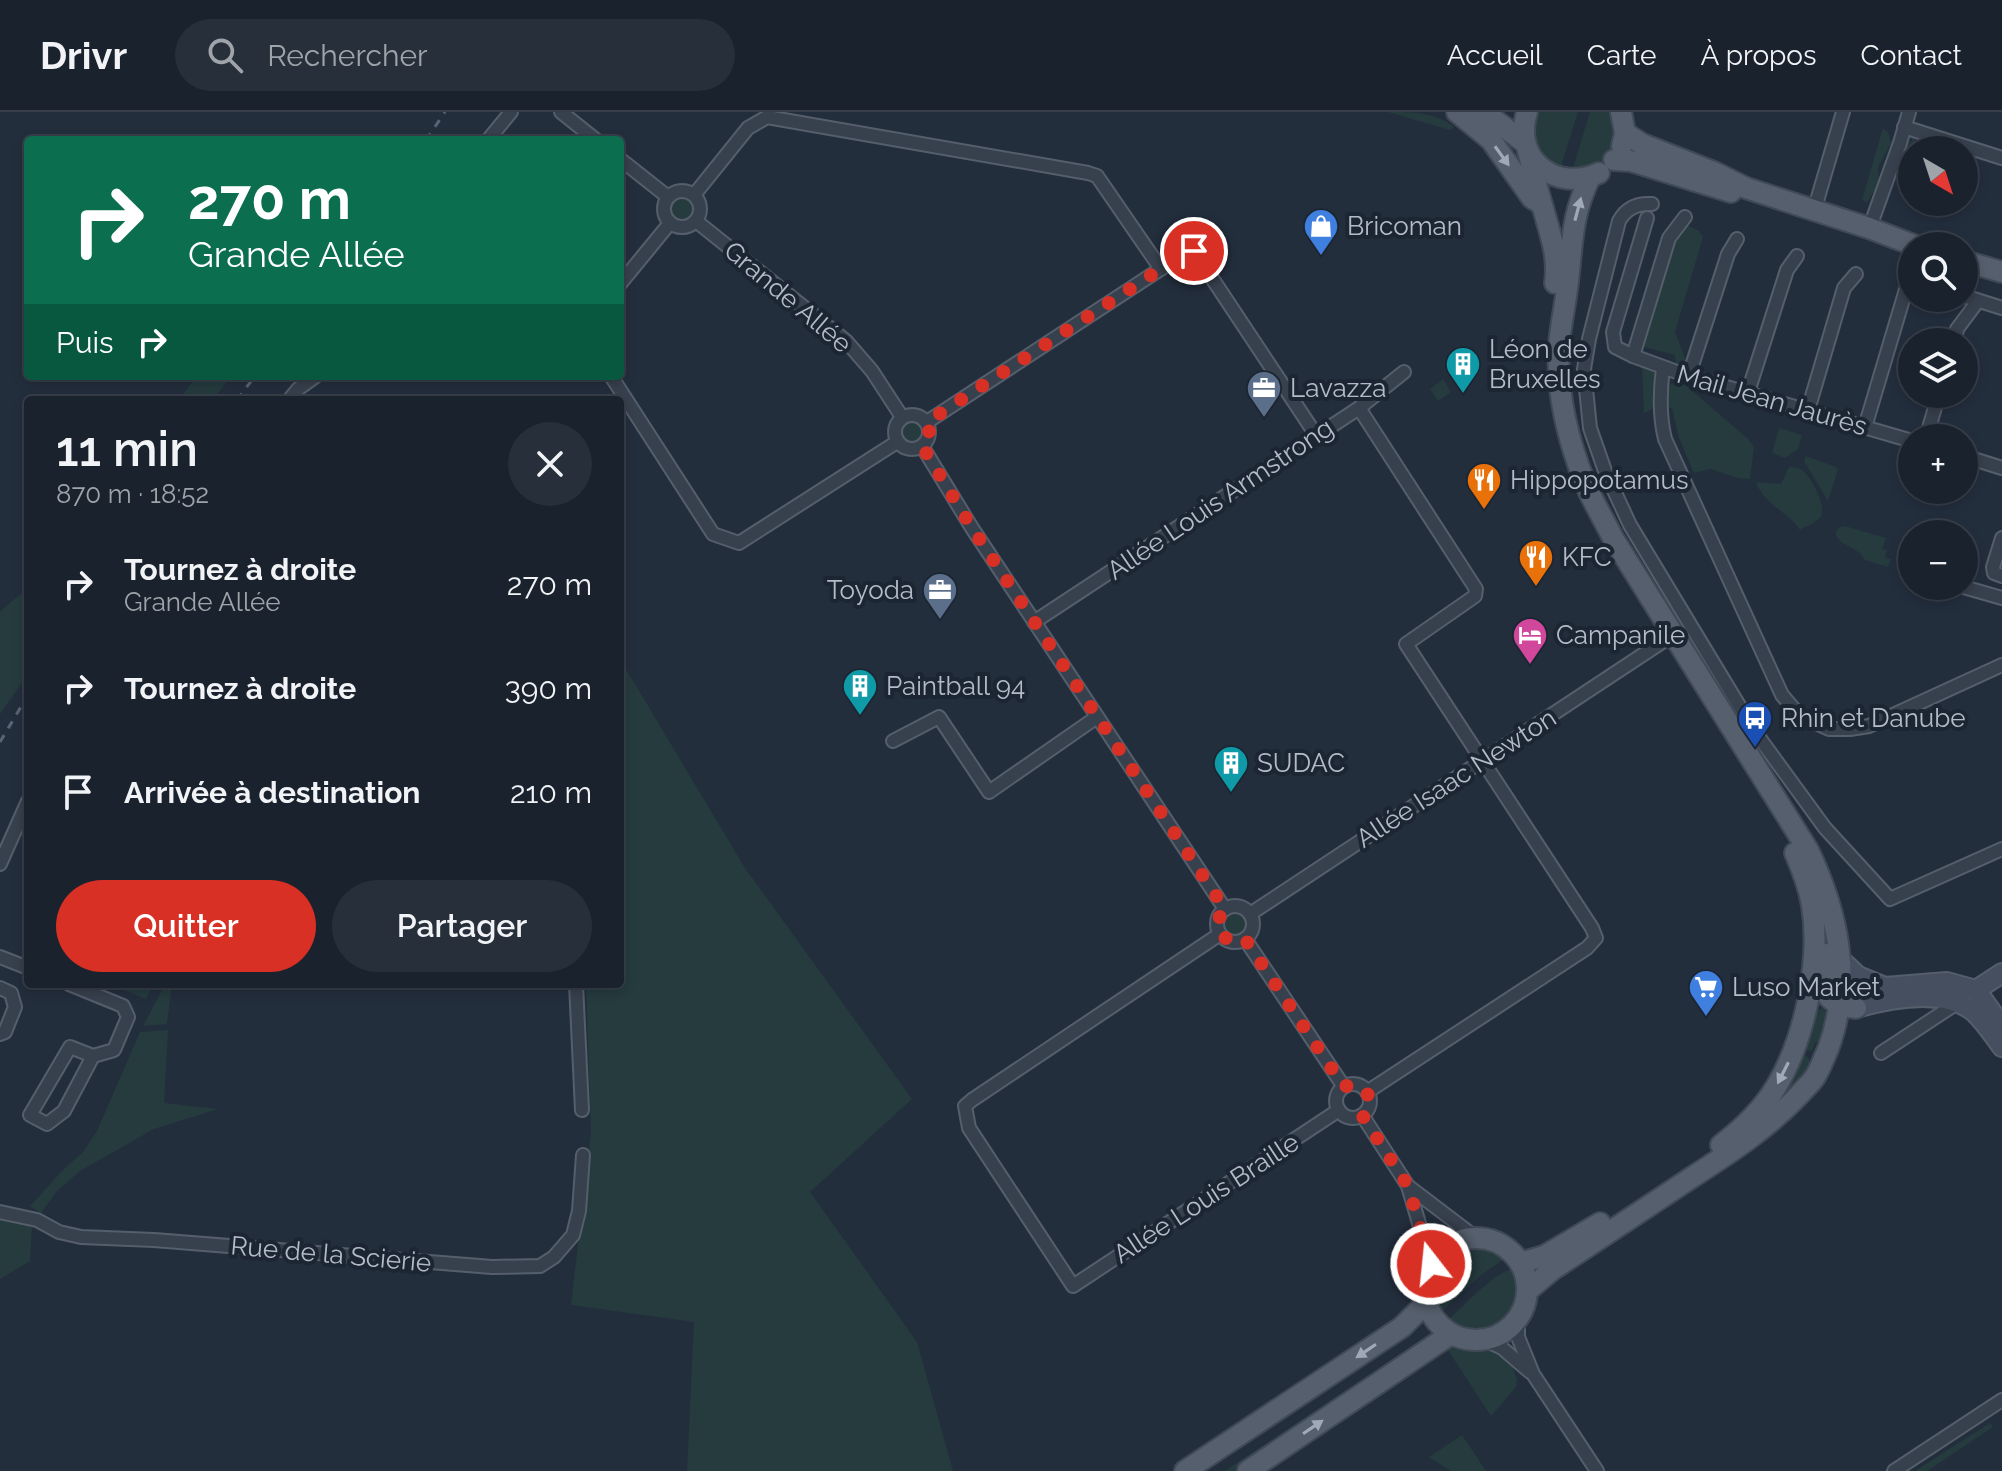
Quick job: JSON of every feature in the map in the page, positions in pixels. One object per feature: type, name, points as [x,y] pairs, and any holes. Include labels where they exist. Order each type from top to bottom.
[{"type":"main road","points":[[1457,112],[1491,140],[1532,198],[1542,205]]},
{"type":"main road","points":[[1471,112],[1496,121],[1522,143],[1543,169],[1556,178],[1572,180],[1590,177],[1607,168],[1614,160],[1625,133],[1621,112]]},
{"type":"main road","points":[[1527,112],[1522,143],[1554,240],[1557,267],[1546,353],[1547,398],[1564,460],[1584,511],[1607,553],[1795,854],[1812,904],[1812,973],[1834,1005]]},
{"type":"main road","points":[[1625,133],[1642,144],[1746,188],[1898,239]]},
{"type":"main road","points":[[1614,160],[1645,165],[1848,230],[1898,242]]},
{"type":"main road","points":[[1527,1291],[1552,1270],[1751,1138],[1790,1104],[1815,1077],[1834,1005],[1840,959],[1833,916],[1822,879],[1808,850],[1613,538],[1586,485],[1570,438],[1559,387],[1559,346],[1575,219],[1590,177]]},
{"type":"main road","points":[[1978,265],[2002,272]]},
{"type":"main road","points":[[1840,959],[1858,976],[1885,987]]},
{"type":"main road","points":[[1976,990],[2002,973]]},
{"type":"main road","points":[[1520,1263],[1544,1256],[1724,1143],[1751,1119],[1774,1090],[1800,1037],[1834,1005],[1885,987],[1947,982],[1976,990],[2002,1026]]},
{"type":"main road","points":[[1834,1005],[1920,997],[1958,1002],[1974,1012],[2002,1047]]},
{"type":"main road","points":[[1475,1237],[1495,1241],[1507,1248],[1520,1263],[1527,1291],[1524,1307],[1508,1329],[1483,1339],[1464,1339],[1437,1323],[1426,1303],[1424,1288],[1431,1264],[1442,1250],[1456,1241],[1475,1237]]},
{"type":"main road","points":[[1185,1471],[1402,1327],[1426,1303]]},
{"type":"main road","points":[[1248,1471],[1451,1334]]},
{"type":"street","points":[[491,136],[511,112]]},
{"type":"street","points":[[561,112],[591,136]]},
{"type":"street","points":[[1814,211],[1843,112]]},
{"type":"street","points":[[1871,224],[1909,112]]},
{"type":"street","points":[[694,195],[748,128],[767,117],[1097,176],[1161,269]]},
{"type":"street","points":[[1904,127],[2002,158]]},
{"type":"street","points":[[624,162],[668,197]]},
{"type":"street","points":[[680,191],[694,195],[700,208],[696,221],[683,228],[670,223],[663,211],[668,197],[680,191]]},
{"type":"street","points":[[1652,204],[1633,206],[1619,221],[1584,369],[1590,428],[1630,525],[1755,732],[1825,828],[1890,899],[2002,849]]},
{"type":"street","points":[[1647,218],[1613,332],[1615,347],[1633,356],[1669,238],[1685,217]]},
{"type":"street","name":"Grande Allée","points":[[696,221],[846,341],[872,371],[902,417]]},
{"type":"street","points":[[624,279],[670,223]]},
{"type":"street","points":[[1689,375],[1728,254],[1737,239]]},
{"type":"street","points":[[927,422],[1188,251],[1194,251],[1316,435]]},
{"type":"street","points":[[1748,392],[1787,270],[1797,256]]},
{"type":"street","points":[[1808,410],[1844,288],[1856,274]]},
{"type":"street","points":[[1978,301],[2002,308]]},
{"type":"street","points":[[1865,427],[1899,312]]},
{"type":"street","name":"Mail Jean Jaurès","points":[[1633,356],[1663,368],[1898,437]]},
{"type":"street","points":[[1663,368],[1661,397],[1665,439],[1782,695],[1799,715],[1829,729],[1869,726],[2002,665]]},
{"type":"street","name":"Allée Louis Armstrong","points":[[1034,622],[1359,408],[1404,372]]},
{"type":"street","points":[[292,396],[310,380]]},
{"type":"street","points":[[624,396],[713,534],[739,543],[897,442]]},
{"type":"street","points":[[1359,408],[1476,589],[1475,596],[1406,644],[1596,938],[1587,948],[1367,1092]]},
{"type":"street","points":[[915,415],[927,422],[929,435],[922,446],[909,449],[897,442],[895,429],[902,417],[915,415]]},
{"type":"street","points":[[922,446],[972,528],[1225,909]]},
{"type":"street","points":[[1978,460],[2002,468]]},
{"type":"street","points":[[2002,538],[1993,567],[1994,573],[2002,576]]},
{"type":"street","points":[[1978,591],[2002,598]]},
{"type":"street","name":"Allée Isaac Newton","points":[[1250,914],[1662,642]]},
{"type":"street","points":[[893,741],[939,717],[989,792],[1097,717]]},
{"type":"street","points":[[0,864],[24,810]]},
{"type":"street","points":[[1238,906],[1250,914],[1252,928],[1245,939],[1231,942],[1220,934],[1217,921],[1225,909],[1238,906]]},
{"type":"street","name":"Allée Louis Braille","points":[[1220,934],[965,1106],[969,1128],[1073,1286],[1339,1110]]},
{"type":"street","points":[[1245,939],[1344,1087]]},
{"type":"street","points":[[0,957],[24,966]]},
{"type":"street","points":[[79,988],[123,1006],[128,1017],[114,1050],[93,1056],[70,1047],[30,1115],[47,1124],[64,1111],[93,1056]]},
{"type":"street","points":[[576,988],[582,1110]]},
{"type":"street","points":[[1881,1053],[1976,990]]},
{"type":"street","points":[[0,1034],[5,1032],[15,1007],[4,993]]},
{"type":"street","points":[[1356,1084],[1367,1092],[1369,1104],[1362,1115],[1349,1118],[1339,1110],[1336,1098],[1344,1087],[1356,1084]]},
{"type":"street","points":[[1362,1115],[1408,1186],[1431,1264]]},
{"type":"street","name":"Rue de la Scierie","points":[[0,1212],[37,1220],[59,1232],[81,1237],[492,1267],[540,1266],[554,1257],[573,1235],[579,1211],[583,1155]]},
{"type":"street","points":[[1408,1186],[1475,1237]]},
{"type":"street","points":[[1518,1318],[1518,1337],[1533,1374],[1597,1471]]},
{"type":"street","points":[[1483,1339],[1502,1348],[1533,1374]]},
{"type":"street","points":[[1894,1471],[2002,1400]]},
{"type":"green space","points":[[1388,112],[1431,116],[1454,127],[1450,130]]},
{"type":"green space","points":[[1537,112],[1578,112],[1560,169],[1545,158],[1536,145],[1534,122]]},
{"type":"green space","points":[[1590,112],[1611,112],[1614,142],[1596,165],[1572,171]]},
{"type":"green space","points":[[1883,128],[1888,132],[1891,143],[1878,167],[1879,184],[1867,202],[1862,200]]},
{"type":"green space","points":[[682,199],[689,202],[692,209],[689,216],[682,219],[675,216],[672,209],[675,202]]},
{"type":"green space","points":[[1685,224],[1699,231],[1703,237],[1675,332],[1687,363],[1684,367],[1676,365],[1675,355],[1644,347],[1642,355],[1640,352],[1670,239]]},
{"type":"green space","points":[[1645,364],[1657,378],[1658,388],[1656,407],[1644,413],[1642,366]]},
{"type":"green space","points":[[1443,379],[1451,392],[1438,401],[1430,389]]},
{"type":"green space","points":[[194,380],[228,380],[216,396],[182,396]]},
{"type":"green space","points":[[1673,383],[1683,383],[1748,439],[1754,447],[1750,479],[1710,469],[1694,473],[1679,438],[1672,408],[1666,407],[1667,387]]},
{"type":"green space","points":[[908,422],[916,422],[922,432],[916,442],[908,442],[902,436],[902,428]]},
{"type":"green space","points":[[1779,428],[1802,435],[1798,449],[1785,458],[1772,453]]},
{"type":"green space","points":[[1806,456],[1838,469],[1828,501],[1804,461]]},
{"type":"green space","points":[[1789,467],[1799,468],[1806,474],[1821,505],[1821,516],[1800,530],[1764,496],[1756,482],[1781,484]]},
{"type":"green space","points":[[1845,526],[1886,538],[1882,549],[1887,550],[1885,557],[1891,559],[1888,567],[1865,560],[1860,553],[1841,542],[1836,532]]},
{"type":"green space","points":[[24,591],[24,680],[0,714],[0,612]]},
{"type":"green space","points":[[624,666],[745,868],[912,1099],[810,1192],[917,1342],[953,1471],[687,1471],[694,1322],[571,1305],[591,1133],[586,988],[624,988]]},
{"type":"green space","points":[[1235,913],[1246,924],[1235,935],[1224,924]]},
{"type":"green space","points":[[119,988],[151,988],[146,999]]},
{"type":"green space","points":[[163,988],[172,988],[167,1024],[143,1026]]},
{"type":"green space","points":[[1822,1008],[1828,1014],[1823,1039],[1815,1043],[1812,1051],[1805,1050],[1803,1054],[1809,1058],[1809,1067],[1799,1084],[1723,1149],[1813,1015]]},
{"type":"green space","points":[[168,1030],[164,1103],[218,1109],[154,1129],[80,1171],[57,1191],[41,1213],[30,1206],[83,1152],[97,1131],[140,1032]]},
{"type":"green space","points":[[0,1218],[32,1225],[30,1261],[0,1279]]},
{"type":"green space","points":[[1475,1244],[1493,1248],[1507,1257],[1481,1275],[1439,1314],[1431,1290],[1436,1268],[1451,1252]]},
{"type":"green space","points":[[1515,1268],[1518,1300],[1513,1313],[1503,1323],[1491,1330],[1477,1332],[1462,1330],[1446,1322],[1488,1283]]},
{"type":"green space","points":[[1453,1347],[1490,1351],[1505,1359],[1513,1368],[1516,1387],[1491,1416],[1448,1350]]},
{"type":"green space","points":[[1352,1386],[1356,1392],[1236,1471],[1225,1471]]},
{"type":"green space","points":[[1990,1423],[1993,1427],[1927,1471],[1915,1471]]},
{"type":"green space","points":[[1462,1435],[1486,1471],[1451,1471],[1429,1457]]},
{"type":"railway","points":[[429,136],[445,112]]},
{"type":"railway","points":[[240,396],[252,380]]},
{"type":"railway","points":[[0,742],[24,702]]},
{"type":"place","name":"Bricoman","points":[[1321,257]]},
{"type":"place","name":"Léon de Bruxelles","points":[[1463,395]]},
{"type":"place","name":"Lavazza","points":[[1264,419]]},
{"type":"place","name":"Hippopotamus","points":[[1484,511]]},
{"type":"place","name":"KFC","points":[[1536,588]]},
{"type":"place","name":"Toyoda","points":[[940,621]]},
{"type":"place","name":"Campanile","points":[[1530,666]]},
{"type":"place","name":"Paintball 94","points":[[860,717]]},
{"type":"place","name":"Rhin et Danube","points":[[1755,749]]},
{"type":"place","name":"SUDAC","points":[[1231,794]]},
{"type":"place","name":"Luso Market","points":[[1706,1018]]},
{"type":"route","points":[[1194,251],[1188,251],[927,422],[929,435],[922,446],[972,528],[1225,909],[1217,921],[1220,934],[1231,942],[1245,939],[1344,1087],[1356,1084],[1367,1092],[1369,1104],[1362,1115],[1408,1186],[1431,1264]]}]
